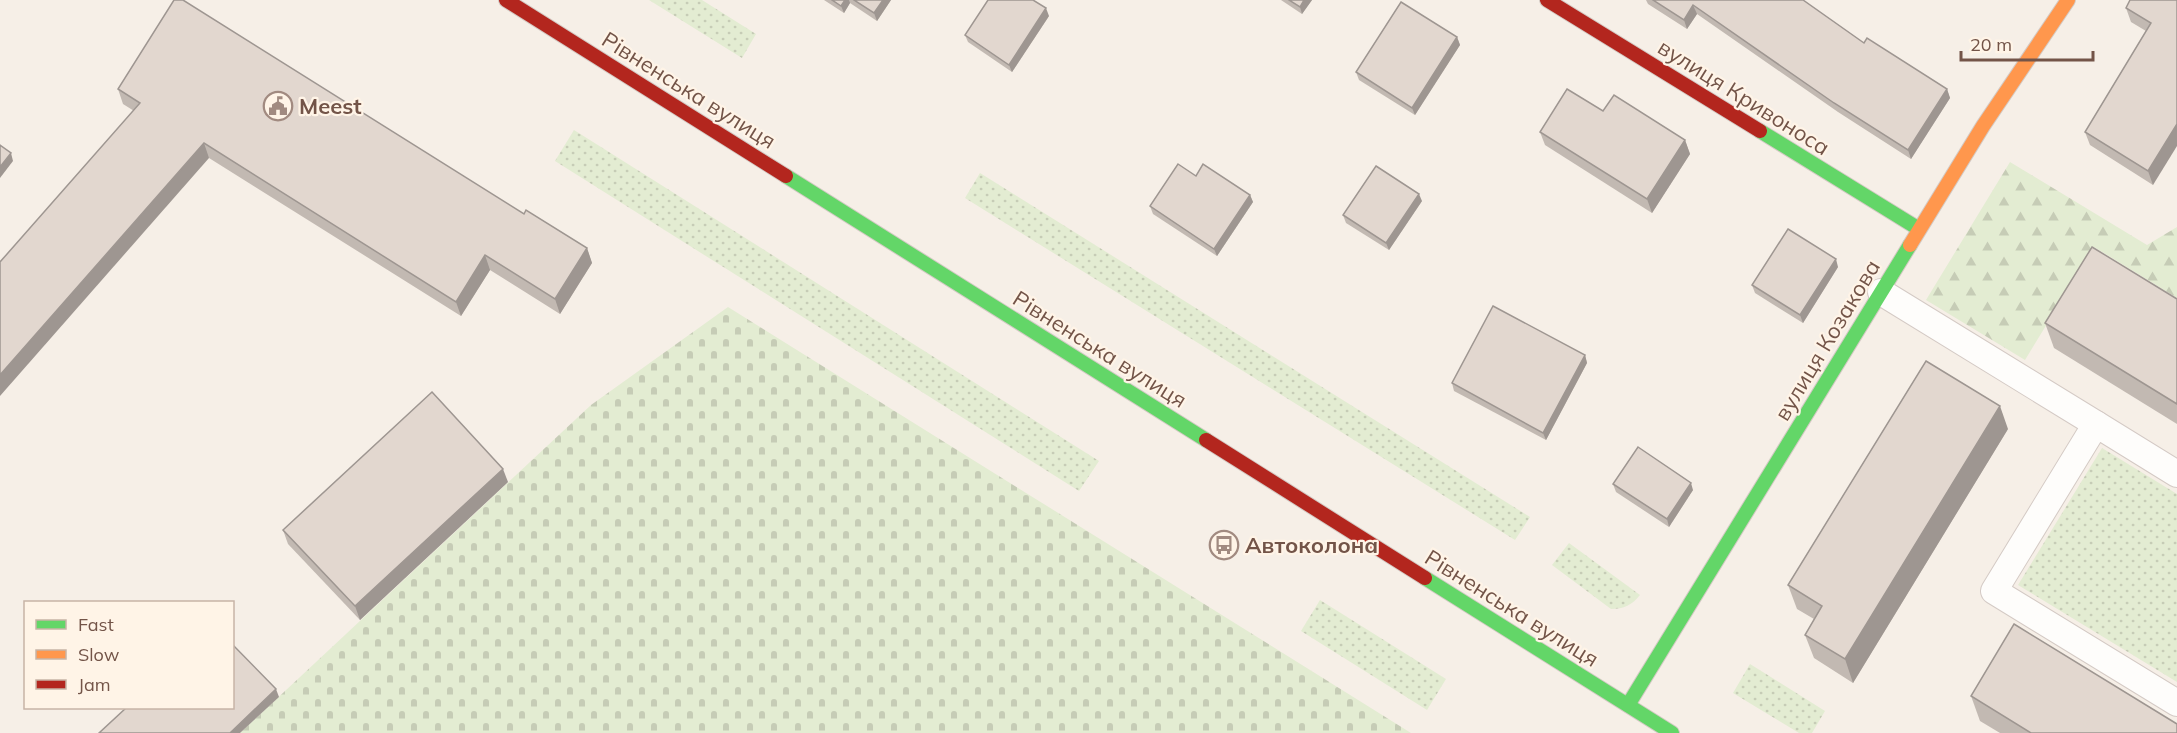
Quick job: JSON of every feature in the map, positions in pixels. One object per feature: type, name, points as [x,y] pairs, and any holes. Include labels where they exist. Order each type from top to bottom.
[{"type":"main road","name":"Рівненська вулиця","points":[[506,0],[1672,733]]},
{"type":"main road","name":"вулиця Кривоноса","points":[[1547,0],[1919,229]]},
{"type":"main road","name":"вулиця Козакова","points":[[1628,705],[1983,126],[2068,0]]},
{"type":"lane","points":[[1881,292],[2177,474]]},
{"type":"lane","points":[[2096,424],[1994,591],[2177,703]]},
{"type":"green space","points":[[649,0],[702,0],[756,34],[742,58]]},
{"type":"green space","points":[[574,130],[1099,461],[1079,491],[555,161]]},
{"type":"green space","points":[[2010,162],[2147,245],[2177,227],[2177,298],[2094,247],[2025,360],[1926,300]]},
{"type":"green space","points":[[980,173],[1530,517],[1515,540],[965,198]]},
{"type":"green space","points":[[728,307],[1411,733],[240,733],[591,405]]},
{"type":"green space","points":[[2102,448],[2177,494],[2177,682],[2018,585]]},
{"type":"green space","points":[[1569,543],[1640,595],[1627,606],[1611,609],[1552,565]]},
{"type":"green space","points":[[1320,600],[1446,679],[1427,710],[1301,631]]},
{"type":"green space","points":[[1750,664],[1825,711],[1812,733],[1799,733],[1733,693]]},
{"type":"building","points":[[174,0],[183,0],[524,214],[526,210],[587,248],[555,299],[485,255],[456,302],[204,143],[0,375],[0,262],[140,103],[118,89]]},
{"type":"building","points":[[832,0],[845,0],[841,6]]},
{"type":"building","points":[[854,0],[883,0],[874,13]]},
{"type":"building","points":[[988,0],[1033,0],[1046,8],[1009,65],[965,35]]},
{"type":"building","points":[[1289,0],[1304,0],[1300,7]]},
{"type":"building","points":[[1653,0],[1803,0],[1864,43],[1867,38],[1947,89],[1908,150],[1834,103],[1693,5],[1684,20]]},
{"type":"building","points":[[2130,0],[2177,0],[2177,124],[2148,171],[2085,132],[2151,23],[2126,8]]},
{"type":"building","points":[[1401,2],[1457,37],[1412,108],[1356,72]]},
{"type":"building","points":[[1567,89],[1603,111],[1614,95],[1685,140],[1647,199],[1540,132]]},
{"type":"building","points":[[0,145],[11,153],[0,167]]},
{"type":"building","points":[[1178,164],[1196,176],[1203,164],[1250,195],[1214,249],[1150,206]]},
{"type":"building","points":[[1376,166],[1419,194],[1386,243],[1343,215]]},
{"type":"building","points":[[1788,229],[1836,259],[1800,315],[1752,285]]},
{"type":"building","points":[[2092,247],[2177,299],[2177,404],[2045,323]]},
{"type":"building","points":[[1493,306],[1585,355],[1543,433],[1452,383]]},
{"type":"building","points":[[1926,361],[2000,406],[1845,659],[1805,635],[1822,606],[1788,585]]},
{"type":"building","points":[[432,392],[503,469],[355,606],[283,530]]},
{"type":"building","points":[[1638,447],[1691,483],[1667,519],[1613,484]]},
{"type":"building","points":[[2014,624],[2177,724],[2177,733],[2031,733],[1971,696]]},
{"type":"building","points":[[234,646],[276,689],[230,733],[99,733],[125,709],[234,709]]},
{"type":"traffic: fast","points":[[1760,131],[1919,229]]},
{"type":"traffic: fast","points":[[786,176],[1206,440]]},
{"type":"traffic: fast","points":[[1628,705],[1910,245]]},
{"type":"traffic: fast","points":[[1425,578],[1672,733]]},
{"type":"traffic: slow","points":[[1910,245],[1983,126],[2068,0]]},
{"type":"traffic: jam","points":[[506,0],[786,176]]},
{"type":"traffic: jam","points":[[1547,0],[1760,131]]},
{"type":"traffic: jam","points":[[1206,440],[1425,578]]},
{"type":"place","name":"Meest","points":[[278,106]]},
{"type":"place","name":"Автоколона","points":[[1224,545]]}]
